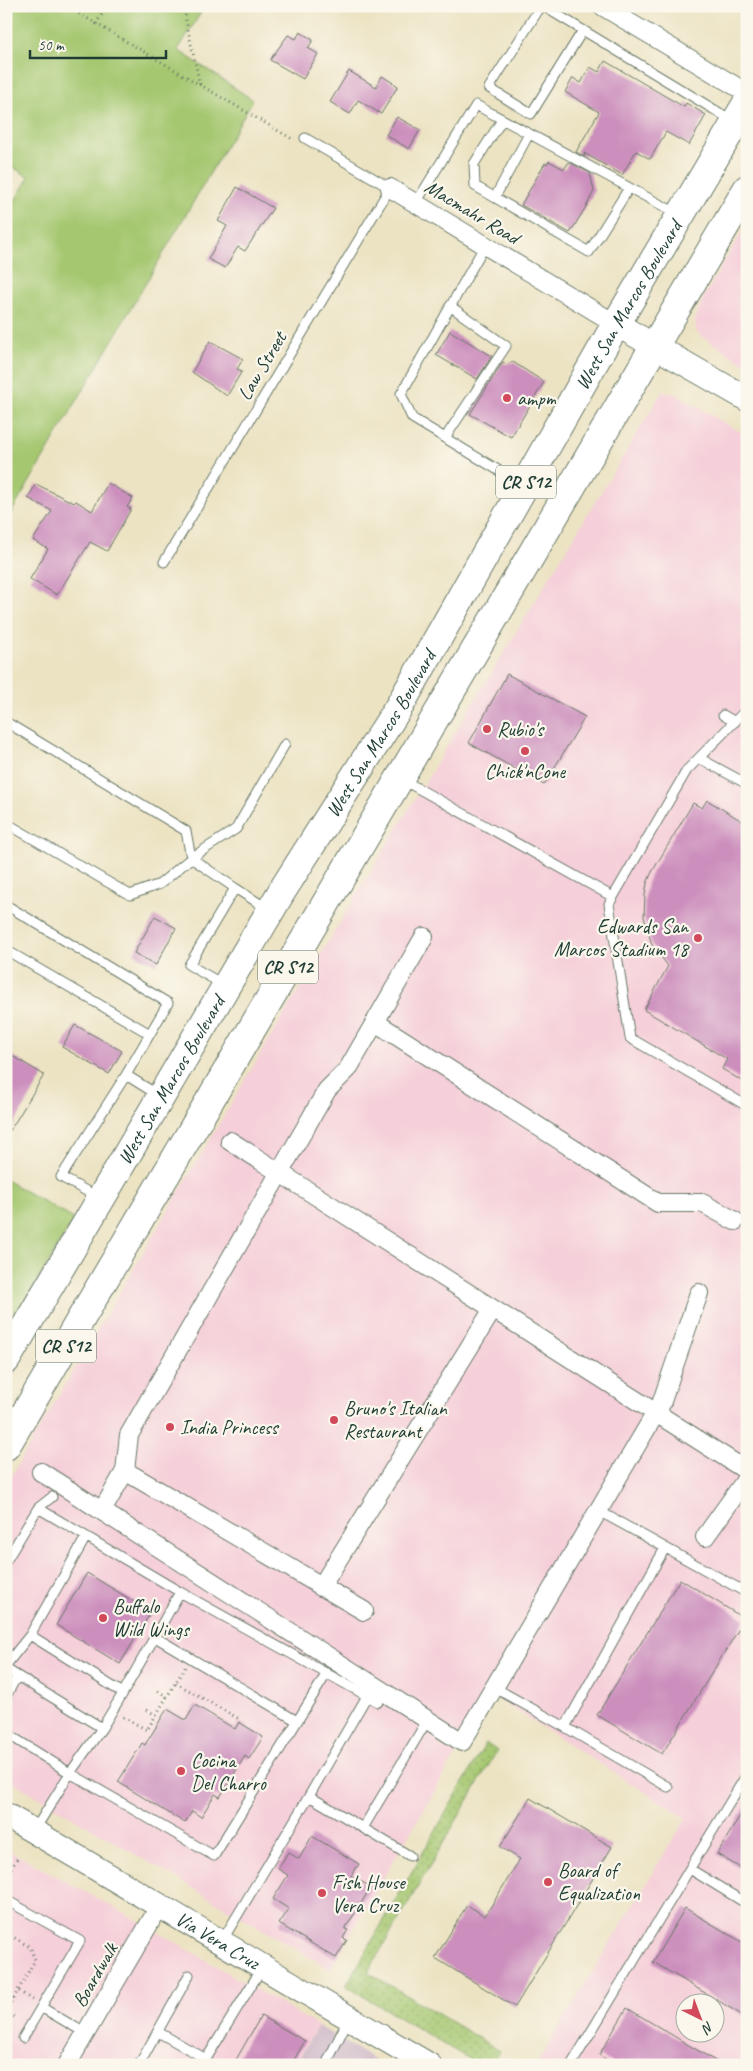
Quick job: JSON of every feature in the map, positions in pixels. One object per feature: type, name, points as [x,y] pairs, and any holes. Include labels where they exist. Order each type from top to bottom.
[{"type":"main road","name":"West San Marcos Boulevard","points":[[6,1360],[271,911],[400,705],[616,324],[741,113]]},
{"type":"main road","name":"West San Marcos Boulevard","points":[[6,1446],[747,190]]},
{"type":"main road","points":[[616,324],[747,400]]},
{"type":"main road","points":[[400,778],[393,766],[391,756],[401,735],[451,652],[464,618],[468,585]]},
{"type":"main road","points":[[161,1097],[197,1121]]},
{"type":"main road","name":"Via Vera Cruz","points":[[7,1818],[160,1906],[423,2063]]},
{"type":"street","points":[[602,6],[747,93]]},
{"type":"street","name":"Macmahr Road","points":[[390,188],[616,324]]},
{"type":"street","points":[[102,1511],[125,1471],[129,1435],[327,1090],[348,1069],[424,937]]},
{"type":"street","points":[[375,1022],[658,1203],[702,1203],[735,1221]]},
{"type":"street","points":[[230,1141],[747,1471]]},
{"type":"street","points":[[41,1472],[462,1742],[661,1404],[699,1294]]},
{"type":"street","points":[[321,1587],[493,1309]]},
{"type":"street","points":[[125,1471],[364,1611]]},
{"type":"street","points":[[705,1537],[747,1478]]},
{"type":"street","name":"Boardwalk","points":[[67,2065],[160,1906]]},
{"type":"lane","points":[[583,30],[531,114],[488,88],[542,6],[583,30],[741,113]]},
{"type":"lane","points":[[416,203],[476,105],[680,216]]},
{"type":"lane","points":[[502,120],[474,164],[475,186],[589,252],[629,188]]},
{"type":"lane","points":[[495,197],[528,134]]},
{"type":"lane","name":"Macmahr Road","points":[[305,138],[390,188]]},
{"type":"lane","name":"Law Street","points":[[164,562],[390,188]]},
{"type":"lane","points":[[485,244],[401,394],[412,418],[524,486]]},
{"type":"lane","points":[[445,438],[506,346],[450,306]]},
{"type":"lane","points":[[747,709],[687,770],[609,904],[630,1038],[747,1106]]},
{"type":"lane","points":[[723,715],[735,722]]},
{"type":"lane","points":[[6,722],[186,831],[191,858],[271,911]]},
{"type":"lane","points":[[6,823],[130,895],[160,884],[191,858],[236,829],[285,744]]},
{"type":"lane","points":[[699,758],[747,784]]},
{"type":"lane","points":[[400,778],[613,897]]},
{"type":"lane","points":[[226,987],[189,965],[235,888]]},
{"type":"lane","points":[[6,905],[168,1003],[126,1075],[61,1177],[101,1199]]},
{"type":"lane","points":[[6,950],[150,1034]]},
{"type":"lane","points":[[126,1075],[161,1097]]},
{"type":"lane","points":[[6,1561],[38,1508],[52,1497]]},
{"type":"lane","points":[[38,1508],[180,1592],[378,1702],[385,1692]]},
{"type":"lane","points":[[599,1511],[747,1593]]},
{"type":"lane","points":[[6,1664],[30,1635],[86,1537]]},
{"type":"lane","points":[[565,1727],[665,1548]]},
{"type":"lane","points":[[34,1832],[70,1773],[102,1728],[180,1592]]},
{"type":"lane","points":[[30,1635],[123,1693]]},
{"type":"lane","points":[[155,1637],[297,1721]]},
{"type":"lane","points":[[6,1670],[102,1728]]},
{"type":"lane","points":[[6,1732],[70,1773],[214,1856],[327,1673]]},
{"type":"lane","points":[[6,1696],[17,1676]]},
{"type":"lane","points":[[495,1688],[668,1786]]},
{"type":"lane","points":[[221,1943],[367,1696]]},
{"type":"lane","points":[[363,1828],[428,1719]]},
{"type":"lane","points":[[573,2064],[747,1774]]},
{"type":"lane","points":[[309,1796],[410,1856]]},
{"type":"lane","points":[[690,1869],[747,1904]]},
{"type":"lane","points":[[6,1900],[80,1941],[24,2038]]},
{"type":"lane","points":[[158,2032],[206,2059],[263,1967]]},
{"type":"lane","points":[[139,2065],[189,1976]]},
{"type":"lane","points":[[41,2007],[85,2033]]},
{"type":"lane","points":[[330,2065],[328,2060],[349,2018]]},
{"type":"path","points":[[66,6],[302,145],[305,138]]},
{"type":"path","points":[[96,24],[107,6]]},
{"type":"path","points":[[190,6],[185,16],[200,85]]},
{"type":"path","points":[[123,1718],[147,1730],[176,1683],[189,1657]]},
{"type":"path","points":[[176,1683],[241,1720]]},
{"type":"path","points":[[158,1691],[167,1697]]},
{"type":"path","points":[[147,1710],[156,1716]]},
{"type":"path","points":[[6,1876],[18,1857]]},
{"type":"path","points":[[6,1933],[30,1947],[35,1960],[6,2012],[14,2017]]},
{"type":"shaded area","points":[[747,223],[747,365],[696,331],[695,318],[704,296]]},
{"type":"shaded area","points":[[662,392],[676,394],[747,436],[747,2065],[536,2065],[686,1818],[491,1695],[330,1969],[6,1778],[6,1485],[268,1041]]},
{"type":"shaded area","points":[[6,1849],[148,1926],[318,2026],[295,2065],[6,2065]]},
{"type":"shaded area","points":[[318,2026],[383,2065],[295,2065]]},
{"type":"green space","points":[[6,6],[205,6],[178,50],[253,100],[6,522],[6,215],[29,177],[6,163]]},
{"type":"green space","points":[[6,1180],[74,1219],[6,1335]]},
{"type":"green space","points":[[486,1743],[497,1751],[368,1972],[500,2051],[490,2065],[479,2065],[346,1986]]},
{"type":"building","points":[[300,32],[313,40],[308,48],[318,54],[303,79],[270,60],[288,35],[296,39]]},
{"type":"building","points":[[605,61],[684,107],[686,103],[706,115],[689,145],[666,132],[650,159],[636,151],[622,175],[584,153],[585,157],[576,152],[599,112],[565,92],[573,78],[581,83],[590,67],[599,72]]},
{"type":"building","points":[[349,71],[376,87],[382,76],[398,86],[381,114],[358,100],[350,114],[330,102]]},
{"type":"building","points":[[397,117],[420,130],[409,149],[386,135]]},
{"type":"building","points":[[549,161],[564,169],[569,162],[590,173],[594,191],[570,233],[521,205],[545,163],[547,164]]},
{"type":"building","points":[[237,187],[273,208],[245,251],[238,247],[225,268],[208,259],[227,226],[218,221]]},
{"type":"building","points":[[450,331],[492,356],[477,379],[436,355]]},
{"type":"building","points":[[210,341],[243,359],[237,369],[242,371],[227,396],[192,372]]},
{"type":"building","name":"ampm","points":[[503,362],[506,364],[513,362],[544,382],[511,437],[470,414]]},
{"type":"building","points":[[108,483],[133,498],[127,507],[131,509],[107,551],[90,542],[57,595],[30,579],[48,549],[33,540],[52,511],[28,498],[36,484],[74,503],[76,501],[92,511]]},
{"type":"building","points":[[507,674],[585,717],[544,785],[469,743]]},
{"type":"building","name":"Edwards San Marcos Stadium 18","points":[[707,800],[747,824],[747,1084],[722,1069],[727,1059],[644,1010],[668,966],[652,945],[644,917],[647,883],[693,803],[702,808]]},
{"type":"building","points":[[155,916],[176,928],[156,965],[134,953]]},
{"type":"building","points":[[75,1025],[122,1051],[109,1074],[62,1047]]},
{"type":"building","points":[[6,1052],[44,1075],[6,1137]]},
{"type":"building","name":"Buffalo Wild Wings","points":[[87,1573],[151,1612],[120,1664],[56,1625]]},
{"type":"building","points":[[680,1579],[745,1619],[662,1754],[597,1715]]},
{"type":"building","name":"Cocina Del Charro","points":[[195,1705],[235,1729],[239,1722],[263,1737],[249,1759],[245,1756],[220,1797],[215,1794],[201,1817],[192,1811],[185,1823],[118,1782],[142,1743],[145,1745],[167,1709],[186,1720]]},
{"type":"building","name":"Board of Equalization","points":[[530,1798],[612,1847],[515,2007],[435,1958],[467,1905],[485,1916],[520,1859],[500,1847]]},
{"type":"building","points":[[747,1804],[747,1872],[717,1854]]},
{"type":"building","name":"Fish House Vera Cruz","points":[[312,1836],[359,1864],[351,1876],[371,1887],[345,1929],[348,1930],[343,1938],[347,1940],[336,1958],[279,1924],[289,1909],[273,1899],[288,1875],[278,1869],[288,1852],[299,1859]]},
{"type":"building","points":[[685,1908],[747,1945],[747,2018],[726,2005],[726,1994],[707,1994],[653,1962]]},
{"type":"building","points":[[627,2008],[676,2037],[676,2044],[687,2044],[722,2065],[615,2065],[599,2055]]},
{"type":"building","points":[[261,2016],[305,2041],[291,2065],[233,2065]]},
{"type":"place","name":"ampm","points":[[507,398]]},
{"type":"place","name":"Rubio's","points":[[487,729]]},
{"type":"place","name":"Chick'nCone","points":[[525,751]]},
{"type":"place","name":"Edwards San Marcos Stadium 18","points":[[698,938]]},
{"type":"place","name":"Bruno's Italian Restaurant","points":[[334,1420]]},
{"type":"place","name":"India Princess","points":[[170,1427]]},
{"type":"place","name":"Buffalo Wild Wings","points":[[103,1618]]},
{"type":"place","name":"Cocina Del Charro","points":[[181,1771]]},
{"type":"place","name":"Board of Equalization","points":[[548,1882]]},
{"type":"place","name":"Fish House Vera Cruz","points":[[322,1893]]}]
